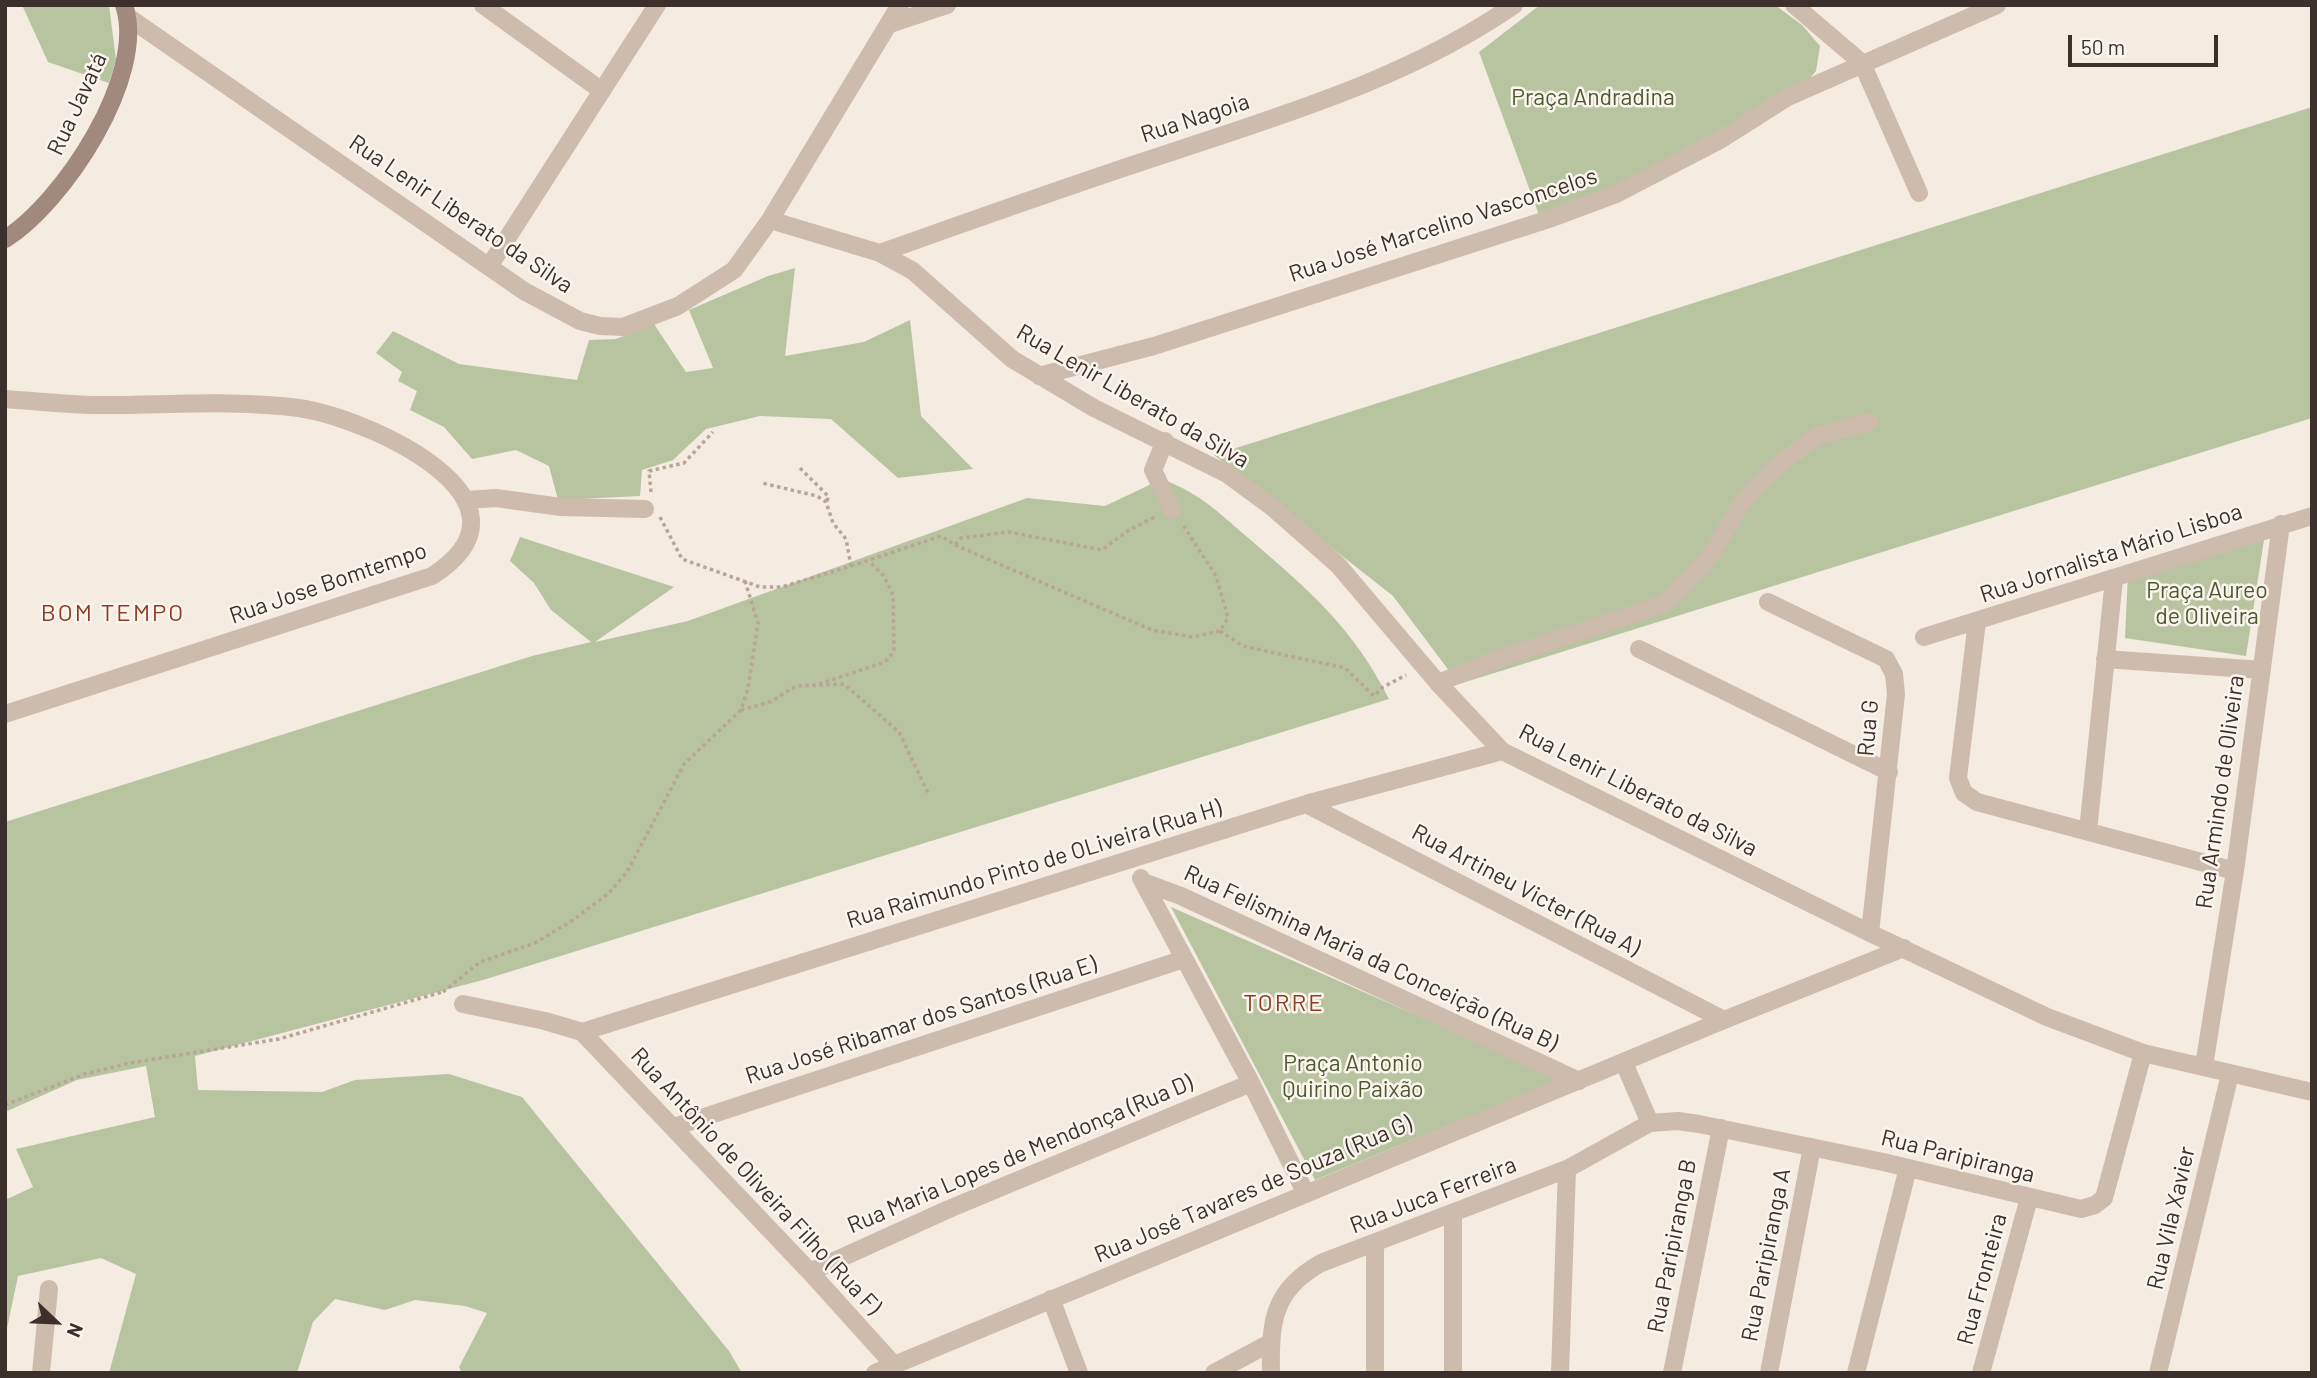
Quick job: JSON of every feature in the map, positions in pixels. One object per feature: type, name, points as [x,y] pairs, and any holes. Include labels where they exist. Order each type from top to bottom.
[{"type":"street","points":[[483,5],[602,91]]},
{"type":"street","points":[[490,265],[657,5]]},
{"type":"street","points":[[769,220],[900,5]]},
{"type":"street","points":[[890,24],[947,5]]},
{"type":"street","name":"Rua Nagoia","points":[[880,253],[1054,191],[1325,101],[1422,60],[1481,28],[1514,5]]},
{"type":"street","points":[[1794,5],[1862,64],[1919,193]]},
{"type":"street","name":"Rua José Marcelino Vasconcelos","points":[[1039,376],[1154,345],[1549,219],[1616,194],[1666,169],[1788,97],[1997,5]]},
{"type":"street","name":"Rua Lenir Liberato da Silva","points":[[126,11],[524,291],[580,321],[623,327],[705,291],[734,270],[769,220],[880,253],[913,271],[996,346],[1039,376],[1094,408],[1227,474],[1272,507],[1338,565],[1422,665],[1502,751],[1870,933],[2047,1017],[2143,1053],[2312,1092]]},
{"type":"street","name":"Rua Javatá","points":[[5,239],[45,206],[70,175],[91,139],[112,97],[127,54],[126,11]]},
{"type":"street","points":[[5,399],[90,405],[240,405],[298,408],[361,424],[414,451],[467,500],[496,498],[561,507],[649,508]]},
{"type":"street","points":[[1438,683],[1495,660],[1664,604],[1709,558],[1743,501],[1777,466],[1817,436],[1869,422]]},
{"type":"street","points":[[1165,441],[1153,470],[1171,507]]},
{"type":"street","name":"Rua Jose Bomtempo","points":[[5,714],[432,576],[450,565],[464,548],[471,517],[467,500]]},
{"type":"street","name":"Rua Jornalista Mário Lisboa","points":[[1924,637],[2312,516]]},
{"type":"street","name":"Rua Armindo de Oliveira","points":[[2204,1066],[2235,871],[2281,524]]},
{"type":"street","points":[[2088,831],[2114,579]]},
{"type":"street","name":"Rua G","points":[[1768,602],[1886,659],[1894,674],[1896,694],[1889,772],[1870,933]]},
{"type":"street","points":[[1977,621],[1958,778],[1964,793],[1977,802],[2235,871]]},
{"type":"street","points":[[1639,649],[1889,772]]},
{"type":"street","points":[[2105,659],[2262,670]]},
{"type":"street","name":"Rua Raimundo Pinto de OLiveira (Rua H)","points":[[582,1032],[1306,804],[1502,751]]},
{"type":"street","name":"Rua Artineu Victer (Rua A)","points":[[1306,804],[1724,1020]]},
{"type":"street","points":[[1132,859],[1251,1083],[1306,1194]]},
{"type":"street","name":"Rua Felismina Maria da Conceição (Rua B)","points":[[1143,882],[1193,902],[1579,1081]]},
{"type":"street","name":"Rua José Tavares de Souza (Rua G)","points":[[874,1373],[1724,1020],[1904,948]]},
{"type":"street","name":"Rua José Ribamar dos Santos (Rua E)","points":[[674,1127],[1184,959]]},
{"type":"street","points":[[463,1004],[545,1021],[582,1032]]},
{"type":"street","name":"Rua Antônio de Oliveira Filho (Rua F)","points":[[582,1032],[810,1272],[894,1365]]},
{"type":"street","name":"Rua Paripiranga","points":[[1650,1123],[1678,1121],[1721,1128],[1909,1168],[2081,1209],[2095,1205],[2104,1198],[2143,1053]]},
{"type":"street","points":[[1624,1063],[1650,1123]]},
{"type":"street","name":"Rua Vila Xavier","points":[[2158,1373],[2230,1074]]},
{"type":"street","name":"Rua Maria Lopes de Mendonça (Rua D)","points":[[810,1272],[949,1209],[1251,1083]]},
{"type":"street","name":"Rua Juca Ferreira","points":[[1270,1373],[1270,1343],[1274,1316],[1297,1276],[1321,1263],[1375,1245],[1567,1169],[1650,1123]]},
{"type":"street","name":"Rua Paripiranga B","points":[[1672,1373],[1721,1128]]},
{"type":"street","name":"Rua Paripiranga A","points":[[1769,1373],[1812,1147]]},
{"type":"street","points":[[1856,1373],[1909,1168]]},
{"type":"street","points":[[1560,1373],[1567,1169]]},
{"type":"street","name":"Rua Fronteira","points":[[1981,1373],[2029,1198]]},
{"type":"street","points":[[1453,1215],[1453,1373]]},
{"type":"street","points":[[1375,1245],[1375,1373]]},
{"type":"street","points":[[41,1373],[49,1289]]},
{"type":"street","points":[[1051,1299],[1079,1373]]},
{"type":"street","points":[[1214,1373],[1270,1343]]},
{"type":"path","points":[[713,432],[684,463],[649,471],[649,508],[669,528],[682,559],[760,587],[782,587],[870,562],[942,536],[955,545],[1152,630],[1192,637],[1220,631],[1243,646],[1345,668],[1374,696],[1383,687],[1422,665]]},
{"type":"path","points":[[800,468],[829,497],[826,502]]},
{"type":"path","points":[[762,483],[817,496],[826,502],[833,523],[846,539],[850,566]]},
{"type":"path","points":[[955,545],[961,538],[1009,532],[1102,550],[1129,530],[1153,520],[1171,507],[1216,576],[1228,618],[1220,631]]},
{"type":"path","points":[[814,686],[885,662],[894,651],[893,595],[884,576],[870,562]]},
{"type":"path","points":[[741,710],[758,623],[745,581]]},
{"type":"path","points":[[5,1105],[86,1074],[279,1039],[443,992],[480,962],[535,943],[608,894],[627,872],[684,764],[741,710],[770,702],[796,686],[844,684],[899,732],[928,793]]},
{"type":"path","points":[[443,992],[463,1004]]},
{"type":"green space","points":[[22,5],[109,5],[116,60],[109,83],[48,62]]},
{"type":"green space","name":"Praça Andradina","points":[[1540,5],[1775,5],[1802,25],[1820,46],[1816,71],[1807,82],[1696,148],[1594,198],[1539,215],[1479,52]]},
{"type":"green space","points":[[2312,107],[2312,418],[1459,684],[1393,596],[1214,455]]},
{"type":"green space","points":[[795,268],[785,356],[864,342],[910,320],[921,416],[973,469],[898,478],[831,419],[760,416],[706,429],[673,460],[642,470],[640,496],[558,500],[549,466],[516,450],[472,459],[444,427],[410,410],[417,391],[398,381],[402,372],[376,353],[393,331],[459,364],[577,380],[589,340],[616,339],[654,324],[686,372],[713,368],[689,310],[768,276]]},
{"type":"green space","points":[[1162,479],[1210,506],[1312,595],[1361,652],[1389,699],[483,980],[195,1056],[198,1090],[322,1092],[355,1080],[449,1074],[522,1097],[729,1351],[742,1373],[462,1373],[459,1367],[487,1313],[465,1306],[415,1300],[385,1310],[335,1299],[313,1322],[297,1373],[109,1373],[136,1274],[101,1258],[18,1276],[5,1338],[5,1200],[33,1187],[16,1149],[155,1117],[146,1066],[77,1080],[5,1112],[5,822],[532,656],[591,642],[551,610],[534,583],[510,561],[520,537],[674,587],[595,642],[688,621],[1027,498],[1105,506]]},
{"type":"green space","name":"Praça Aureo de Oliveira","points":[[2264,540],[2246,656],[2125,638],[2128,574]]},
{"type":"green space","name":"Praça Antonio Quirino Paixão","points":[[1171,907],[1561,1079],[1315,1180]]},
{"type":"district","name":"BOM TEMPO","points":[[113,613]]},
{"type":"district","name":"TORRE","points":[[1284,1003]]}]
